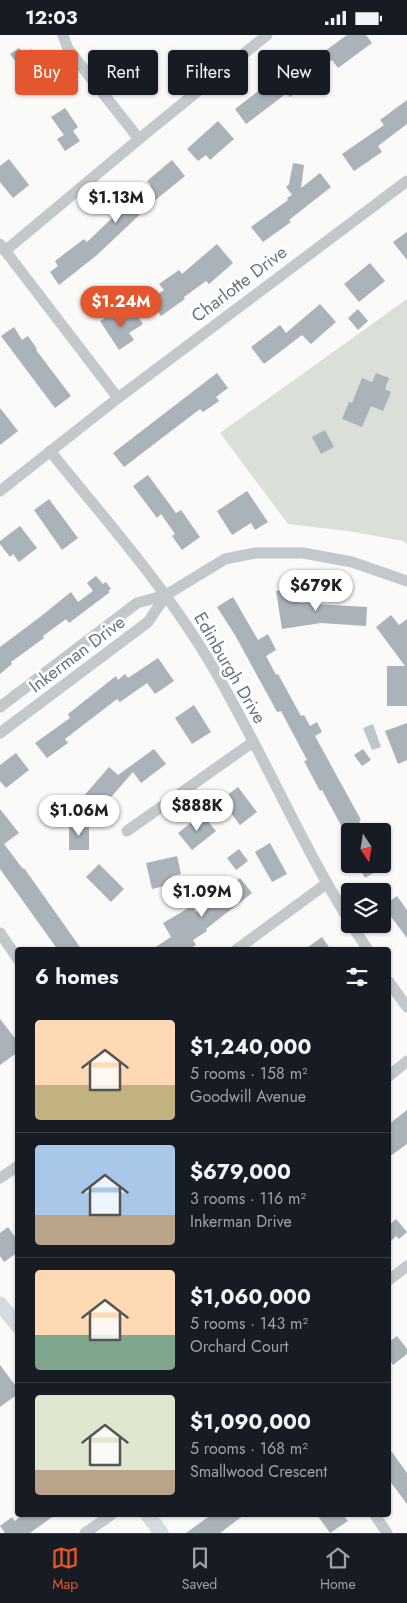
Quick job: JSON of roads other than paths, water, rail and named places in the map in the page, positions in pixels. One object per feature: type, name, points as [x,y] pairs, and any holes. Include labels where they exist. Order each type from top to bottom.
[{"type":"main road","points":[[0,1304],[15,1322]]},
{"type":"main road","points":[[149,1517],[161,1533]]},
{"type":"street","points":[[63,35],[68,49],[139,139]]},
{"type":"street","points":[[118,398],[2,248],[267,35]]},
{"type":"street","name":"Charlotte Drive","points":[[0,491],[118,398],[407,181]]},
{"type":"street","name":"Edinburgh Drive","points":[[50,451],[166,595],[209,660],[326,884],[341,907]]},
{"type":"street","name":"Inkerman Drive","points":[[0,707],[137,603],[166,595],[225,559],[254,553],[303,553],[352,562],[407,581]]},
{"type":"street","name":"Inkerman Drive","points":[[0,733],[148,623],[166,595]]},
{"type":"street","points":[[127,831],[252,741]]},
{"type":"street","points":[[240,947],[326,884]]},
{"type":"street","points":[[0,933],[15,955]]},
{"type":"street","name":"Edinburgh Drive","points":[[357,933],[366,947]]},
{"type":"street","points":[[391,985],[407,1007]]},
{"type":"street","points":[[391,1073],[407,1061]]},
{"type":"street","points":[[0,1178],[15,1168]]},
{"type":"street","points":[[391,1278],[407,1266]]},
{"type":"street","points":[[84,1533],[107,1517]]},
{"type":"street","points":[[376,1517],[387,1533]]}]
